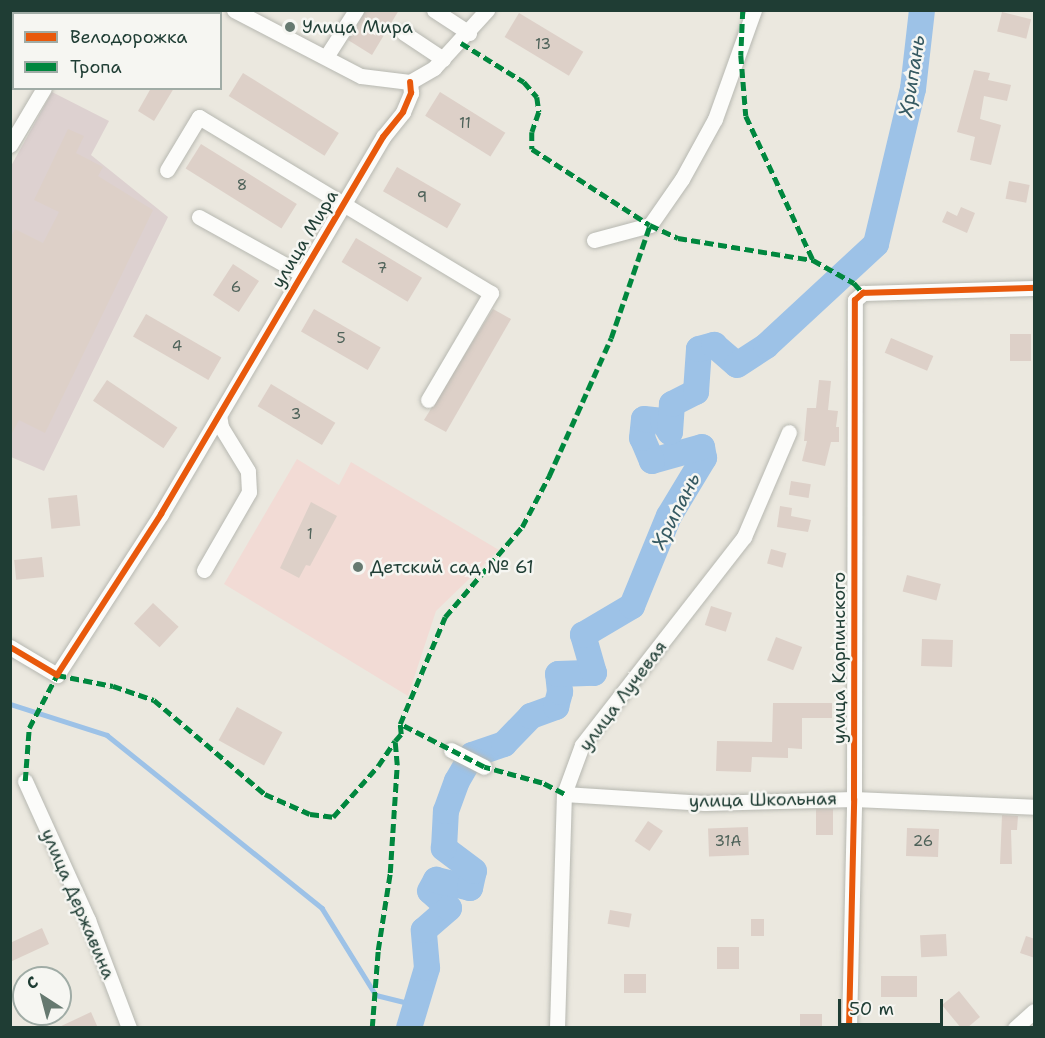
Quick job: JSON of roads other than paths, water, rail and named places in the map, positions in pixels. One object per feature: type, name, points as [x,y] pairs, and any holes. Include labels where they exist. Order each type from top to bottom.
[{"type":"street","points":[[234,10],[361,76],[410,82],[443,59],[469,33],[487,10]]},
{"type":"street","points":[[326,57],[356,10]]},
{"type":"street","points":[[434,10],[469,33]]},
{"type":"street","points":[[594,240],[650,225],[715,118],[754,10]]},
{"type":"street","points":[[404,33],[443,59]]},
{"type":"street","name":"улица Мира","points":[[10,647],[57,675],[143,544],[344,203],[403,111],[411,93],[410,82]]},
{"type":"street","points":[[10,145],[43,90]]},
{"type":"street","points":[[167,170],[199,117],[491,293],[428,400]]},
{"type":"street","points":[[199,217],[302,274]]},
{"type":"street","name":"улица Карпинского","points":[[849,1028],[854,799],[855,300],[863,293],[1035,288]]},
{"type":"street","points":[[204,570],[249,492],[248,471],[221,427],[220,413]]},
{"type":"street","name":"улица Лучевая","points":[[557,1028],[564,794],[582,745],[744,537],[789,432]]},
{"type":"street","points":[[451,750],[484,767]]},
{"type":"street","name":"улица Державина","points":[[25,781],[88,920],[129,1028]]},
{"type":"street","name":"улица Школьная","points":[[564,794],[705,803],[854,799],[1035,807]]},
{"type":"street","points":[[1015,1028],[1035,1011]]},
{"type":"waterway","name":"Хрипань","points":[[409,1028],[427,968],[424,930],[449,908],[430,891],[436,880],[470,888],[474,871],[444,848],[446,811],[457,781],[472,755],[504,744],[531,716],[556,707],[560,692],[558,674],[594,673],[583,635],[632,606],[669,516],[704,458],[702,447],[652,461],[642,438],[644,419],[663,421],[670,432],[672,404],[696,392],[699,349],[714,345],[737,365],[766,346],[876,244],[913,89],[922,10]]},
{"type":"waterway","points":[[10,704],[107,735],[322,908],[376,995],[416,1005]]},
{"type":"place","name":"Улица Мира","points":[[290,27]]},
{"type":"place","name":"Детский сад № 61","points":[[358,567]]}]
